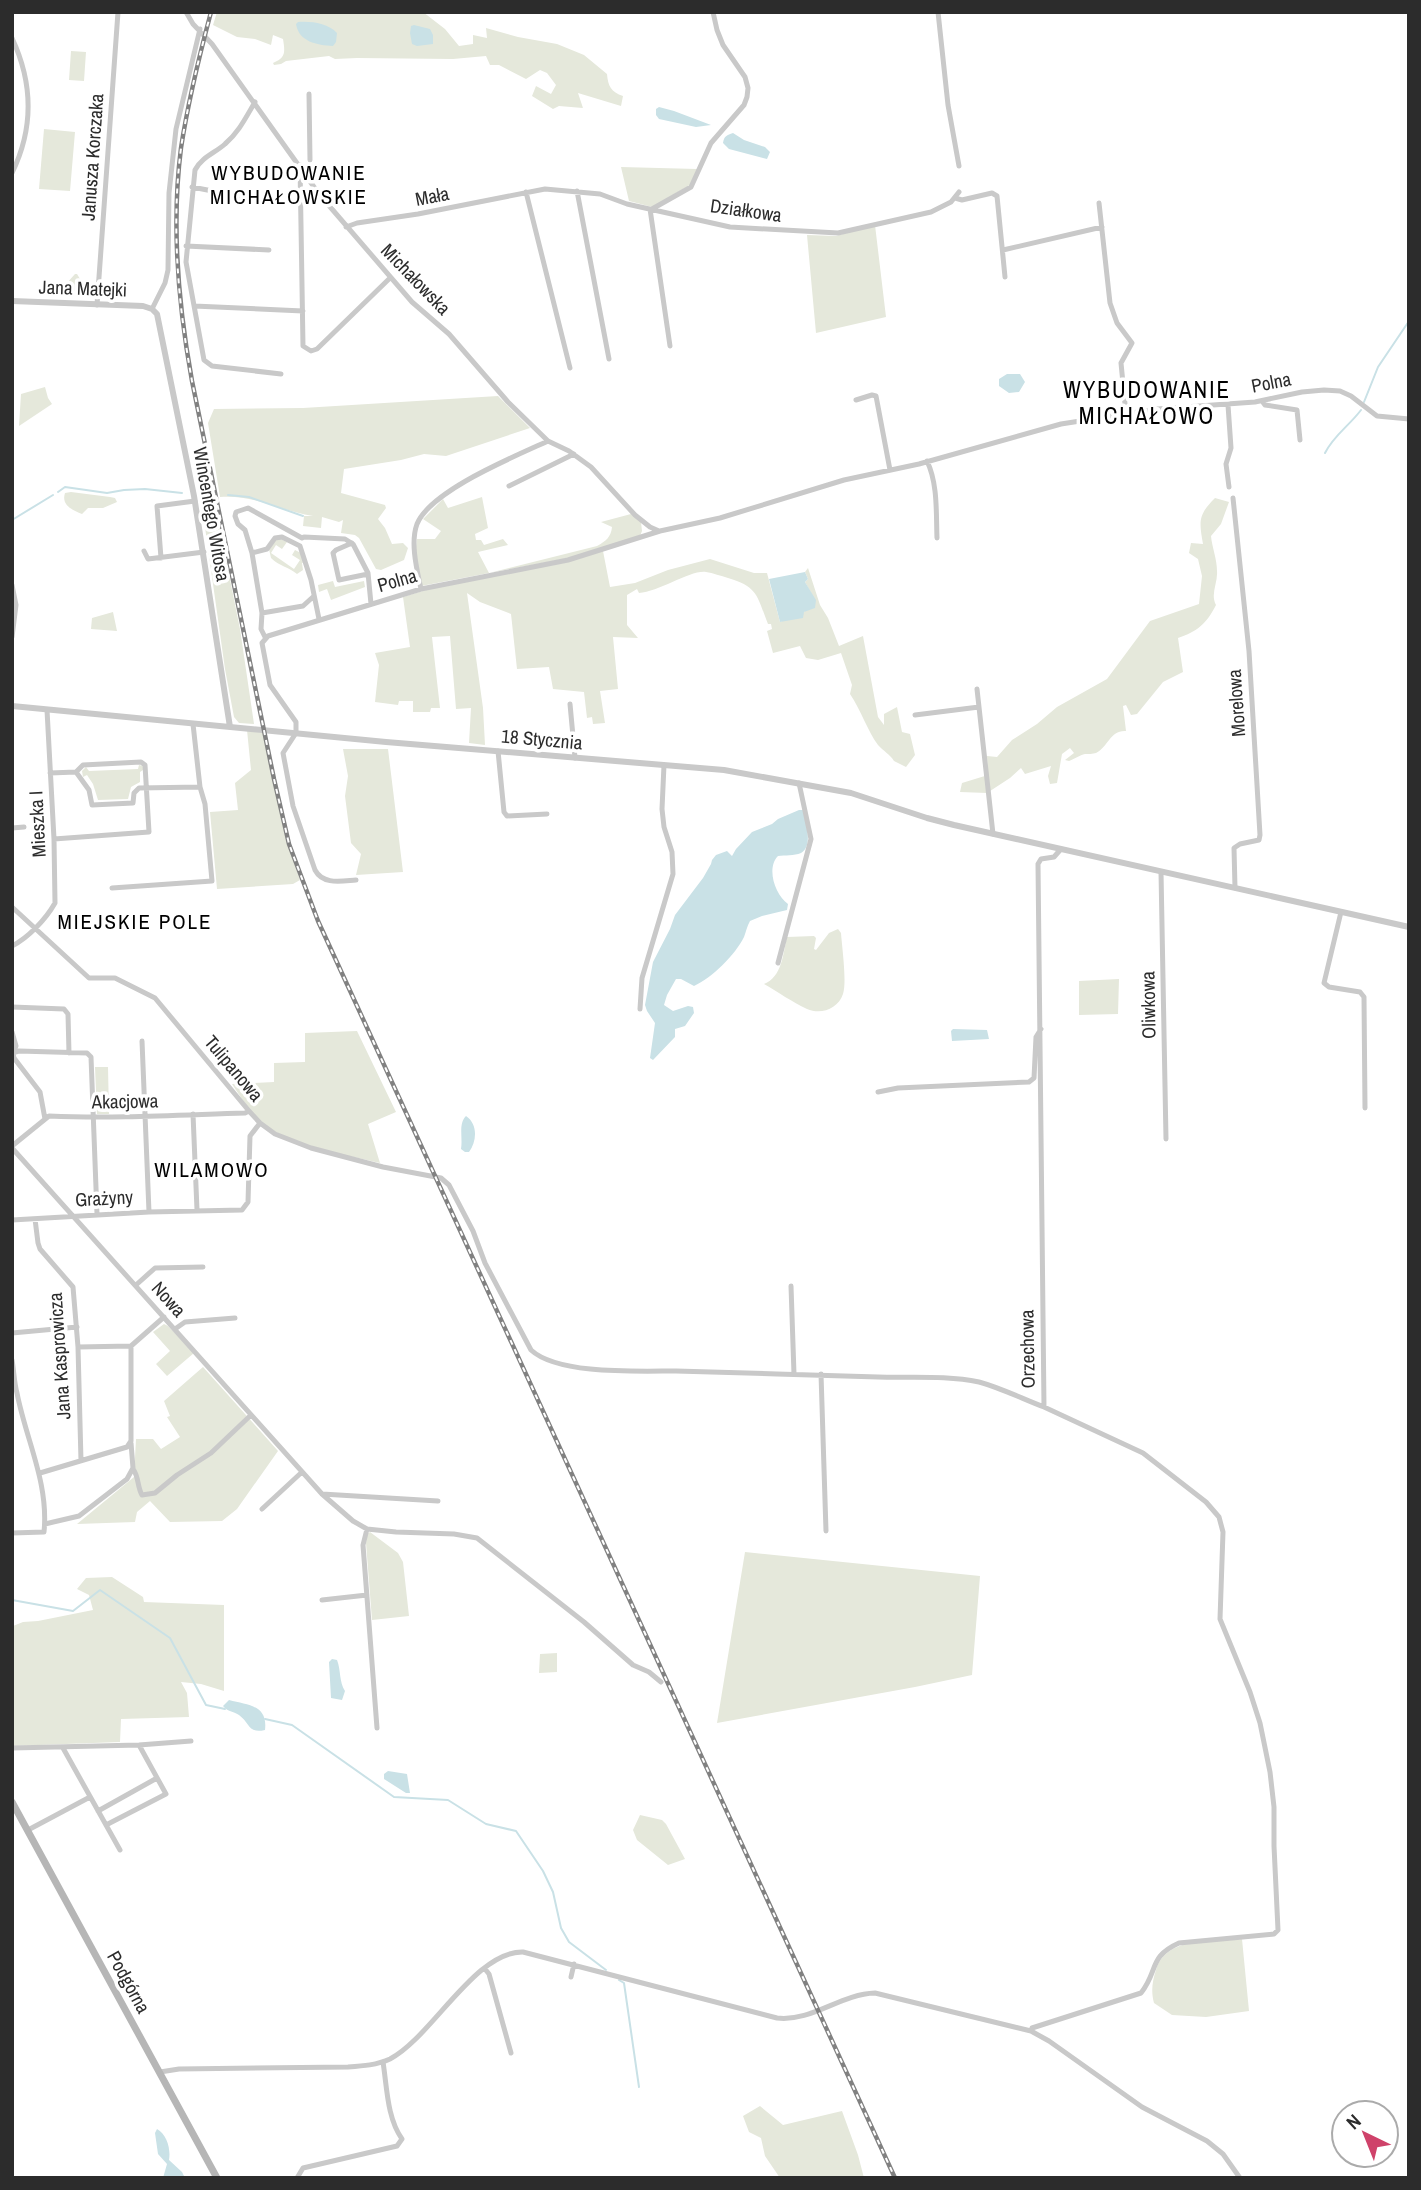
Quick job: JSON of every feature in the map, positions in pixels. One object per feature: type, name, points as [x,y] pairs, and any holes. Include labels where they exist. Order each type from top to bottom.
[{"type":"main road","name":"Podgórna","points":[[12,1802],[217,2178]]},
{"type":"street","name":"Janusza Korczaka","points":[[97,305],[118,12]]},
{"type":"street","name":"Michałowska","points":[[186,12],[255,102],[319,194],[390,278],[412,302],[449,334],[502,396],[548,441],[574,454],[591,467],[644,522],[660,531]]},
{"type":"street","points":[[670,346],[651,209],[691,187],[710,143],[744,106],[747,97],[748,88],[744,77],[723,45],[713,12]]},
{"type":"street","points":[[938,12],[948,105],[959,166]]},
{"type":"street","points":[[152,309],[169,270],[169,193],[176,129],[200,30]]},
{"type":"street","points":[[12,38],[24,73],[29,109],[26,139],[12,173]]},
{"type":"street","points":[[309,94],[310,160]]},
{"type":"street","points":[[255,102],[235,135],[199,163],[195,170],[186,262],[204,360],[212,366],[281,374]]},
{"type":"street","points":[[300,165],[303,346],[312,351],[317,349],[390,278]]},
{"type":"street","points":[[192,187],[248,198],[265,196]]},
{"type":"street","name":"Działkowa","points":[[525,192],[545,189],[600,194],[627,204],[744,229],[838,233],[931,212],[957,195],[962,200],[992,193],[997,196],[1003,250]]},
{"type":"street","points":[[577,191],[609,359]]},
{"type":"street","points":[[525,192],[570,368]]},
{"type":"street","name":"Mała","points":[[346,227],[455,208],[525,192]]},
{"type":"street","points":[[1100,203],[1112,312],[1132,343],[1121,362],[1126,414]]},
{"type":"street","points":[[1005,277],[1003,250],[1102,227]]},
{"type":"street","points":[[186,246],[269,250]]},
{"type":"street","name":"Jana Matejki","points":[[12,301],[143,306],[152,309]]},
{"type":"street","points":[[194,306],[303,311]]},
{"type":"street","name":"Wincentego Witosa","points":[[152,309],[158,319],[195,501],[230,727]]},
{"type":"street","name":"Polna","points":[[265,637],[421,589],[568,560],[660,531],[720,518],[834,483],[927,461],[1061,424],[1184,407],[1262,401],[1302,392],[1340,391],[1377,416],[1409,419]]},
{"type":"street","points":[[856,400],[876,396],[890,470]]},
{"type":"street","points":[[1262,401],[1265,405],[1297,410],[1300,440]]},
{"type":"street","points":[[1227,405],[1231,448],[1226,464],[1229,487]]},
{"type":"street","points":[[421,589],[414,555],[417,525],[427,511],[447,492],[548,441]]},
{"type":"street","points":[[509,486],[574,454]]},
{"type":"street","points":[[927,461],[934,484],[937,538]]},
{"type":"street","name":"Morelowa","points":[[1233,498],[1249,652],[1260,835],[1255,842],[1240,844],[1234,848],[1235,888]]},
{"type":"street","points":[[161,558],[157,506],[195,501]]},
{"type":"street","points":[[356,880],[327,881],[319,876],[293,806],[283,753],[296,733],[295,719],[270,685],[262,643],[265,637],[261,629],[262,613],[252,553],[245,530],[238,524],[236,512],[248,508],[302,538],[341,538],[365,565],[371,604]]},
{"type":"street","points":[[642,537],[644,522]]},
{"type":"street","points":[[252,553],[267,549],[275,538],[282,537],[300,546],[319,619]]},
{"type":"street","points":[[349,544],[333,553],[339,580],[368,574]]},
{"type":"street","points":[[144,551],[148,559],[204,552]]},
{"type":"street","points":[[12,585],[16,606],[12,636]]},
{"type":"street","points":[[262,613],[303,606],[314,596]]},
{"type":"street","points":[[977,689],[993,834]]},
{"type":"street","points":[[570,704],[575,758]]},
{"type":"street","name":"18 Stycznia","points":[[12,706],[724,770],[851,793],[927,818],[993,834],[1409,927]]},
{"type":"street","points":[[915,715],[979,707]]},
{"type":"street","name":"Mieszka I","points":[[12,946],[34,928],[55,903],[47,710]]},
{"type":"street","points":[[112,888],[212,881],[205,804],[200,787],[193,724]]},
{"type":"street","points":[[498,751],[503,812],[507,816],[547,814]]},
{"type":"street","points":[[50,773],[76,772],[83,765],[141,762],[145,765],[149,832],[54,839]]},
{"type":"street","points":[[640,1009],[642,978],[673,874],[672,852],[664,827],[662,809],[664,765]]},
{"type":"street","points":[[76,772],[89,790],[92,805],[133,803],[136,790],[146,788],[200,787]]},
{"type":"street","points":[[778,963],[811,839],[799,783]]},
{"type":"street","points":[[12,828],[24,827]]},
{"type":"street","name":"Orzechowa","points":[[550,1362],[570,1367],[623,1370],[947,1379],[979,1382],[1044,1407],[1038,864],[1044,858],[1054,857],[1061,849]]},
{"type":"street","name":"Oliwkowa","points":[[1161,872],[1166,1139]]},
{"type":"street","name":"Tulipanowa","points":[[12,907],[89,978],[115,978],[155,998],[249,1111],[275,1134],[311,1148],[383,1167],[442,1178],[449,1185],[473,1231],[485,1263],[531,1350],[550,1362]]},
{"type":"street","points":[[1341,912],[1324,983],[1329,987],[1360,992],[1364,997],[1364,1108]]},
{"type":"street","points":[[12,1007],[64,1009],[68,1014],[69,1053]]},
{"type":"street","points":[[878,1092],[898,1088],[1029,1082],[1034,1078],[1036,1037],[1041,1029]]},
{"type":"street","points":[[12,1032],[16,1046],[13,1053],[17,1063],[40,1092],[45,1119],[12,1147]]},
{"type":"street","points":[[142,1041],[149,1212]]},
{"type":"street","points":[[13,1053],[87,1053],[91,1057],[97,1214]]},
{"type":"street","name":"Akacjowa","points":[[45,1119],[49,1116],[145,1117],[249,1111]]},
{"type":"street","points":[[193,1114],[197,1210]]},
{"type":"street","name":"Grażyny","points":[[12,1220],[97,1214],[242,1210],[248,1202],[250,1136],[260,1123]]},
{"type":"street","name":"Nowa","points":[[12,1147],[322,1494],[352,1521],[367,1529]]},
{"type":"street","name":"Jana Kasprowicza","points":[[35,1219],[40,1249],[73,1287],[78,1347],[81,1461]]},
{"type":"street","points":[[136,1285],[155,1268],[203,1267]]},
{"type":"street","points":[[791,1286],[794,1374]]},
{"type":"street","points":[[78,1347],[131,1346],[164,1317]]},
{"type":"street","points":[[175,1329],[185,1322],[235,1318]]},
{"type":"street","points":[[12,1333],[77,1327]]},
{"type":"street","points":[[131,1346],[133,1469],[137,1474],[138,1489],[142,1495],[155,1493],[211,1453],[251,1415]]},
{"type":"street","points":[[12,1360],[17,1393],[40,1473],[45,1504],[44,1532],[12,1533]]},
{"type":"street","points":[[821,1374],[827,1531]]},
{"type":"street","points":[[1031,2031],[1032,2028],[1142,1993],[1149,1984],[1158,1957],[1166,1949],[1179,1943],[1274,1934],[1279,1930],[1270,1772],[1260,1723],[1250,1692],[1220,1619],[1223,1532],[1219,1517],[1206,1502],[1143,1453],[1044,1407]]},
{"type":"street","points":[[40,1473],[127,1447],[131,1441]]},
{"type":"street","points":[[45,1524],[79,1516],[127,1479],[133,1469]]},
{"type":"street","points":[[262,1509],[302,1472]]},
{"type":"street","points":[[322,1494],[438,1501]]},
{"type":"street","points":[[377,1728],[363,1545],[367,1529],[454,1534],[477,1538],[584,1622],[633,1665],[662,1682]]},
{"type":"street","points":[[322,1600],[367,1595]]},
{"type":"street","points":[[12,1748],[191,1741]]},
{"type":"street","points":[[106,1825],[166,1794],[139,1745]]},
{"type":"street","points":[[63,1748],[120,1850]]},
{"type":"street","points":[[98,1811],[158,1778]]},
{"type":"street","points":[[28,1830],[90,1797]]},
{"type":"street","points":[[160,2072],[184,2068],[348,2067],[383,2062],[407,2046],[485,1969],[506,1954],[515,1952],[574,1964],[777,2018],[792,2019],[859,1994],[875,1993],[1031,2031],[1142,2107],[1207,2141],[1223,2154],[1240,2178]]},
{"type":"street","points":[[571,1977],[574,1964]]},
{"type":"street","points":[[485,1969],[489,1974],[512,2053]]},
{"type":"street","points":[[297,2178],[303,2168],[401,2143],[402,2139],[392,2118],[383,2062]]},
{"type":"shaded area","points":[[217,12],[423,12],[445,29],[459,46],[473,44],[473,35],[487,38],[486,28],[557,44],[584,55],[607,74],[611,88],[623,96],[621,106],[578,93],[583,108],[559,106],[553,109],[532,96],[536,86],[551,94],[556,85],[547,73],[540,70],[526,79],[499,65],[490,65],[486,56],[453,59],[335,59],[329,56],[274,65],[284,54],[283,39],[273,35],[271,45],[255,39],[237,37],[213,25]]},
{"type":"shaded area","points":[[71,51],[86,52],[84,81],[69,80]]},
{"type":"shaded area","points":[[44,129],[75,132],[70,191],[39,189]]},
{"type":"shaded area","points":[[621,167],[697,169],[690,185],[652,207],[629,201]]},
{"type":"shaded area","points":[[875,225],[886,317],[816,333],[807,235],[836,236]]},
{"type":"shaded area","points":[[75,274],[88,292],[86,296],[57,294]]},
{"type":"shaded area","points":[[45,387],[52,404],[19,426],[21,394]]},
{"type":"shaded area","points":[[498,396],[530,428],[446,456],[424,454],[344,469],[341,493],[385,505],[386,508],[378,519],[392,544],[403,543],[408,548],[404,560],[381,570],[376,569],[359,538],[341,533],[343,520],[339,522],[322,517],[321,528],[303,526],[304,516],[313,516],[255,500],[220,497],[208,423],[214,409],[303,408]]},
{"type":"shaded area","points":[[65,493],[115,498],[117,502],[103,508],[88,508],[82,514],[66,504]]},
{"type":"shaded area","points":[[482,497],[488,528],[475,534],[476,540],[481,540],[484,545],[503,539],[508,545],[478,552],[489,573],[597,546],[608,538],[612,527],[601,522],[631,514],[641,522],[642,531],[640,536],[568,558],[421,586],[415,555],[417,539],[435,539],[441,531],[423,519],[443,499],[448,508]]},
{"type":"shaded area","points":[[1215,498],[1229,502],[1221,524],[1211,536],[1217,567],[1214,597],[1216,605],[1201,626],[1178,638],[1183,672],[1163,682],[1137,714],[1131,715],[1126,705],[1123,706],[1126,731],[1116,733],[1096,753],[1069,761],[1065,760],[1074,753],[1070,748],[1062,754],[1057,783],[1050,784],[1048,776],[1051,766],[1025,774],[1021,768],[987,793],[960,792],[962,783],[988,775],[987,756],[997,757],[1012,740],[1057,707],[1107,679],[1150,621],[1199,604],[1202,576],[1198,559],[1189,553],[1191,543],[1203,544],[1201,519],[1205,509]]},
{"type":"shaded area","points":[[215,505],[240,629],[254,724],[239,723],[234,717],[225,669],[203,513],[206,507]]},
{"type":"shaded area","points":[[279,538],[287,542],[282,549],[276,545],[271,553],[294,569],[300,560],[292,555],[295,550],[301,553],[305,562],[302,563],[303,570],[297,574],[271,558],[269,549]]},
{"type":"shaded area","points":[[603,551],[610,587],[635,583],[668,570],[710,559],[754,573],[767,573],[780,622],[804,612],[815,600],[805,582],[808,579],[805,572],[808,568],[820,605],[839,646],[863,636],[878,717],[884,725],[884,714],[897,707],[902,732],[910,734],[915,755],[906,767],[894,761],[878,745],[850,694],[852,685],[841,653],[818,660],[806,658],[800,646],[773,653],[767,631],[772,629],[771,624],[768,624],[756,594],[738,581],[706,572],[692,574],[647,592],[639,593],[637,589],[627,595],[627,625],[638,638],[613,637],[618,689],[600,691],[605,723],[593,724],[592,717],[587,718],[584,692],[553,689],[549,667],[517,669],[511,614],[480,602],[467,593],[483,708],[485,745],[469,743],[471,708],[456,709],[450,636],[432,637],[440,708],[431,708],[430,712],[413,712],[413,701],[399,701],[398,705],[375,702],[379,665],[375,653],[410,647],[403,597],[439,586]]},
{"type":"shaded area","points":[[333,581],[335,587],[364,581],[365,587],[331,600],[327,589],[319,592],[318,585]]},
{"type":"shaded area","points":[[113,612],[117,631],[91,629],[92,618]]},
{"type":"shaded area","points":[[247,730],[263,733],[285,835],[300,880],[293,884],[217,889],[210,812],[238,810],[235,783],[251,770]]},
{"type":"shaded area","points":[[343,749],[388,749],[403,872],[356,875],[361,854],[351,843],[345,796],[348,776]]},
{"type":"shaded area","points":[[139,765],[143,766],[140,782],[131,787],[128,799],[98,800],[93,784],[87,775],[83,777],[82,771],[86,767],[89,771],[138,769]]},
{"type":"shaded area","points":[[838,929],[841,933],[844,989],[841,999],[833,1007],[812,1011],[764,984],[778,971],[787,937],[814,936],[816,950],[829,933]]},
{"type":"shaded area","points":[[1119,979],[1118,1014],[1079,1015],[1079,981]]},
{"type":"shaded area","points":[[357,1031],[396,1112],[368,1124],[380,1163],[315,1147],[282,1135],[258,1119],[232,1084],[274,1082],[274,1063],[305,1062],[305,1033]]},
{"type":"shaded area","points":[[95,1067],[108,1067],[109,1114],[97,1114]]},
{"type":"shaded area","points":[[164,1324],[194,1353],[167,1376],[156,1364],[170,1351],[153,1332]]},
{"type":"shaded area","points":[[203,1367],[278,1451],[237,1509],[222,1521],[170,1522],[150,1501],[137,1512],[135,1522],[77,1524],[134,1477],[136,1439],[153,1439],[161,1449],[180,1437],[167,1417],[170,1416],[164,1401]]},
{"type":"shaded area","points":[[370,1532],[398,1553],[403,1562],[409,1616],[372,1620],[366,1543],[367,1534]]},
{"type":"shaded area","points":[[745,1552],[980,1576],[972,1675],[717,1723]]},
{"type":"shaded area","points":[[112,1577],[143,1597],[144,1602],[224,1605],[224,1691],[201,1684],[181,1682],[187,1693],[189,1717],[121,1719],[120,1742],[12,1746],[13,1626],[93,1610],[89,1595],[77,1589],[86,1578]]},
{"type":"shaded area","points":[[557,1653],[557,1672],[539,1673],[540,1654]]},
{"type":"shaded area","points":[[640,1815],[662,1820],[685,1859],[668,1865],[637,1840],[633,1830]]},
{"type":"shaded area","points":[[1242,1939],[1249,2011],[1206,2017],[1172,2015],[1154,2003],[1152,1991],[1155,1974],[1161,1959],[1169,1951],[1191,1943]]},
{"type":"shaded area","points":[[760,2106],[783,2125],[842,2111],[864,2178],[780,2178],[765,2156],[761,2138],[749,2132],[743,2116]]},
{"type":"water","points":[[298,22],[314,22],[329,27],[337,33],[336,42],[333,46],[321,45],[305,39],[298,30]]},
{"type":"water","points":[[411,26],[430,29],[433,44],[412,44],[410,33]]},
{"type":"water","points":[[659,107],[711,125],[696,127],[659,119],[656,109]]},
{"type":"water","points":[[733,133],[765,147],[770,152],[767,159],[729,149],[723,141]]},
{"type":"water","points":[[1007,374],[1020,374],[1025,382],[1019,392],[1009,393],[999,386],[999,379]]},
{"type":"water","points":[[805,572],[808,579],[805,582],[816,600],[815,608],[804,612],[803,618],[780,622],[769,579]]},
{"type":"water","points":[[803,810],[808,833],[807,845],[801,853],[778,856],[774,861],[772,874],[779,894],[788,904],[787,910],[750,921],[735,951],[701,982],[694,986],[676,979],[664,1005],[673,1011],[693,1007],[694,1013],[685,1026],[675,1029],[675,1037],[653,1060],[650,1058],[655,1023],[645,1005],[653,962],[675,915],[703,878],[716,855],[727,851],[732,856],[752,832]]},
{"type":"water","points":[[953,1029],[987,1030],[989,1039],[952,1041]]},
{"type":"water","points":[[466,1116],[473,1123],[475,1133],[469,1152],[461,1149],[461,1127]]},
{"type":"water","points":[[332,1659],[337,1660],[345,1691],[342,1700],[331,1698],[329,1662]]},
{"type":"water","points":[[229,1700],[250,1705],[260,1711],[265,1730],[252,1729],[239,1715],[225,1708],[223,1706]]},
{"type":"water","points":[[388,1771],[407,1774],[410,1793],[384,1779],[384,1774]]},
{"type":"water","points":[[157,2129],[168,2143],[169,2160],[185,2178],[163,2178],[167,2164],[158,2154],[155,2133]]},
{"type":"waterway","points":[[1364,402],[1378,367],[1409,321]]},
{"type":"waterway","points":[[1325,453],[1361,410]]},
{"type":"waterway","points":[[58,492],[65,487],[107,493],[145,489],[182,493]]},
{"type":"waterway","points":[[12,520],[53,495]]},
{"type":"waterway","points":[[228,495],[249,497],[303,516]]},
{"type":"waterway","points":[[12,1600],[73,1611],[100,1590],[170,1638],[206,1705],[225,1709]]},
{"type":"waterway","points":[[265,1719],[292,1725],[394,1797],[448,1800],[486,1824],[516,1831],[543,1871],[553,1892],[561,1928],[569,1942],[606,1970]]},
{"type":"waterway","points":[[619,1980],[624,1983],[639,2087]]},
{"type":"railway","points":[[211,12],[181,148],[177,265],[192,381],[289,844],[318,921],[895,2178]]},
{"type":"district","name":"WYBUDOWANIE MICHAŁOWSKIE","points":[[289,184]]},
{"type":"district","name":"WYBUDOWANIE MICHAŁOWO","points":[[1147,402]]},
{"type":"district","name":"MIEJSKIE POLE","points":[[135,921]]},
{"type":"district","name":"WILAMOWO","points":[[212,1169]]}]
